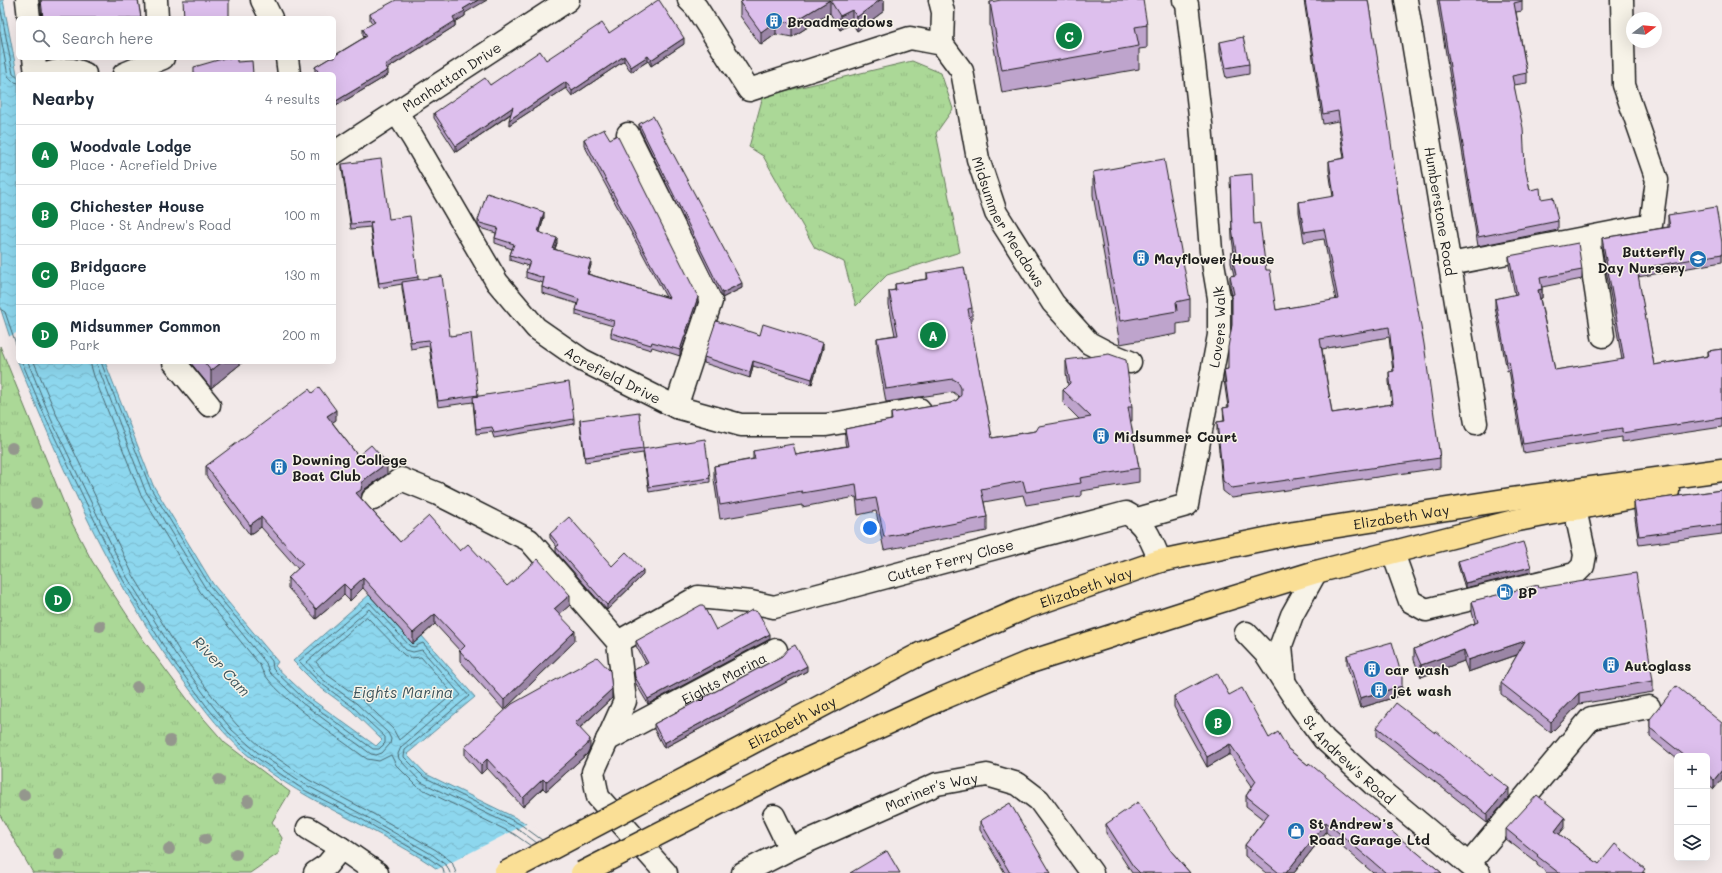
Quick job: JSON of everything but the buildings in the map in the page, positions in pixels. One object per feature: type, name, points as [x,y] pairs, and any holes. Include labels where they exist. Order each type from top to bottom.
[{"type":"main road","name":"Elizabeth Way","points":[[582,873],[786,769],[941,699],[1028,663],[1316,572],[1518,520],[1676,489],[1722,471]]},
{"type":"main road","name":"Elizabeth Way","points":[[505,873],[920,654],[1027,607],[1160,561],[1294,533],[1510,499],[1722,471]]},
{"type":"street","points":[[27,0],[29,16]]},
{"type":"street","points":[[156,0],[157,16]]},
{"type":"street","points":[[262,0],[270,16]]},
{"type":"street","name":"Manhattan Drive","points":[[336,152],[568,0]]},
{"type":"street","points":[[689,0],[696,6],[749,90],[910,38],[942,44],[943,12],[940,0]]},
{"type":"street","name":"Lovers Walk","points":[[1132,516],[1186,505],[1219,335],[1219,298],[1211,251],[1201,124],[1187,4],[1184,0]]},
{"type":"street","name":"Humberstone Road","points":[[1406,0],[1476,422]]},
{"type":"street","points":[[1450,264],[1651,225],[1657,180],[1624,86],[1622,0]]},
{"type":"street","name":"Midsummer Meadows","points":[[942,44],[962,71],[978,159],[996,213],[1053,303],[1089,343],[1130,362]]},
{"type":"street","points":[[34,60],[36,72]]},
{"type":"street","points":[[129,72],[159,60]]},
{"type":"street","points":[[165,60],[168,72]]},
{"type":"street","points":[[287,60],[289,72]]},
{"type":"street","points":[[53,72],[64,69],[78,70],[82,72]]},
{"type":"street","name":"Acrefield Drive","points":[[397,113],[497,282],[536,328],[582,360],[676,407],[741,425],[826,425],[941,406]]},
{"type":"street","points":[[628,134],[711,302],[676,407]]},
{"type":"street","points":[[1588,238],[1603,336]]},
{"type":"street","points":[[176,364],[209,405]]},
{"type":"street","points":[[373,499],[401,479],[438,494],[530,540],[618,642],[625,701],[593,772],[598,797],[666,873]]},
{"type":"street","points":[[1393,553],[1410,601],[1426,610],[1575,574],[1583,566],[1585,555],[1575,509]]},
{"type":"street","points":[[1132,516],[1143,525],[1160,561]]},
{"type":"street","name":"Cutter Ferry Close","points":[[618,642],[698,597],[751,602],[774,607],[1132,516]]},
{"type":"street","name":"St Andrew's Road","points":[[1285,682],[1281,645],[1292,615],[1316,572]]},
{"type":"street","name":"St Andrew's Road","points":[[1246,633],[1266,654],[1324,739],[1373,784],[1474,869]]},
{"type":"street","name":"Eights Marina","points":[[607,740],[776,650]]},
{"type":"street","points":[[1474,869],[1591,718],[1649,707]]},
{"type":"street","name":"Mariner's Way","points":[[743,873],[790,850],[937,784],[987,775],[1018,784],[1038,800],[1092,873]]},
{"type":"street","points":[[774,816],[790,850]]},
{"type":"street","points":[[308,828],[341,848],[377,873]]},
{"type":"street","points":[[315,873],[327,865],[341,848]]},
{"type":"green space","points":[[912,61],[941,73],[953,109],[936,133],[960,252],[887,275],[856,306],[844,262],[815,248],[763,156],[749,147],[763,96]]},
{"type":"green space","points":[[0,346],[72,523],[92,561],[142,638],[191,704],[225,743],[290,792],[272,822],[282,838],[279,853],[250,873],[33,873],[0,815]]},
{"type":"water","points":[[0,0],[3,0],[17,72],[16,356],[0,307]]},
{"type":"water","name":"River Cam","points":[[19,364],[106,364],[153,485],[213,584],[278,662],[275,666],[307,696],[376,746],[382,740],[351,710],[317,685],[293,661],[369,595],[412,643],[422,636],[475,697],[407,754],[426,774],[522,821],[573,859],[443,873],[420,857],[296,790],[251,758],[232,741],[215,722],[192,693],[159,646],[135,608],[113,568],[72,487]]},
{"type":"pier","points":[[16,333],[16,354],[14,355],[8,337]]},
{"type":"pier","points":[[528,823],[574,857],[591,873],[439,873],[436,870]]},
{"type":"place","name":"Broadmeadows","points":[[774,21]]},
{"type":"place","name":"Bridgacre","points":[[1069,36]]},
{"type":"place","name":"Mayflower House","points":[[1141,258]]},
{"type":"place","name":"Butterfly Day Nursery","points":[[1698,259]]},
{"type":"place","name":"Woodvale Lodge","points":[[933,335]]},
{"type":"place","name":"Midsummer Court","points":[[1101,436]]},
{"type":"place","name":"Downing College Boat Club","points":[[279,467]]},
{"type":"place","name":"BP","points":[[1505,592]]},
{"type":"place","name":"Midsummer Common","points":[[58,599]]},
{"type":"place","name":"Autoglass","points":[[1611,665]]},
{"type":"place","name":"car wash","points":[[1372,669]]},
{"type":"place","name":"jet wash","points":[[1379,690]]},
{"type":"place","name":"Chichester House","points":[[1218,722]]},
{"type":"place","name":"St Andrew’s Road Garage Ltd","points":[[1296,831]]}]
